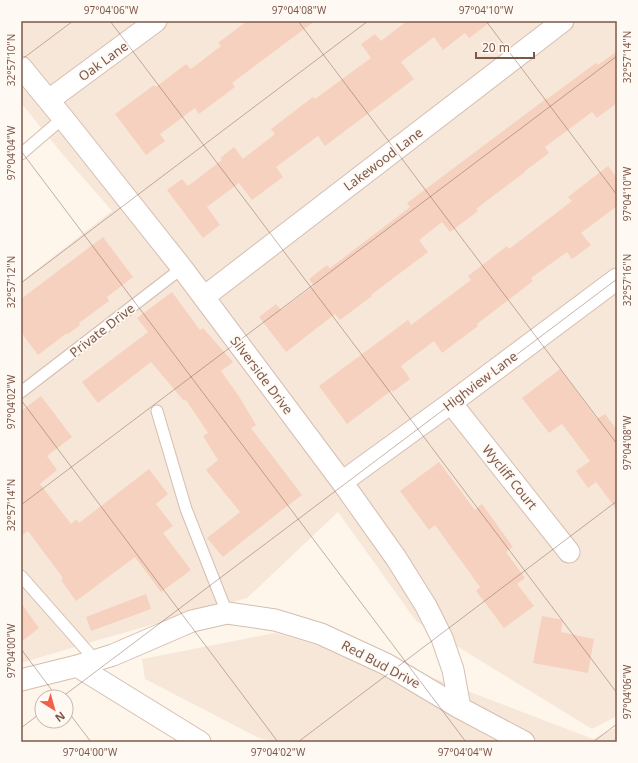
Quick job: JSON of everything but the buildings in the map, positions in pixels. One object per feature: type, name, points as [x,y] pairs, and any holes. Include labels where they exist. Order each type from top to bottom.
[{"type":"street","name":"Oak Lane","points":[[49,100],[156,21]]},
{"type":"street","name":"Lakewood Lane","points":[[204,297],[563,21]]},
{"type":"street","name":"Silverside Drive","points":[[21,67],[49,100],[182,268],[342,482],[396,558],[426,606],[442,638],[453,670],[460,708]]},
{"type":"street","name":"Highview Lane","points":[[342,482],[617,279]]},
{"type":"street","name":"Wycliff Court","points":[[451,403],[569,552]]},
{"type":"street","name":"Red Bud Drive","points":[[21,680],[113,655],[192,621],[227,613],[275,620],[321,634],[386,664],[460,708],[524,742]]},
{"type":"street","points":[[86,663],[200,742]]},
{"type":"lane","points":[[21,154],[63,118]]},
{"type":"lane","name":"Private Drive","points":[[21,392],[182,268]]},
{"type":"lane","points":[[157,411],[186,509],[227,613]]},
{"type":"lane","points":[[21,576],[86,663]]},
{"type":"shaded area","points":[[21,21],[617,21],[617,716],[592,729],[416,621],[338,512],[247,598],[21,663],[21,282],[112,211],[64,156],[21,103]]},
{"type":"shaded area","points":[[275,633],[428,676],[593,739],[617,727],[617,742],[276,742],[259,738],[145,679],[142,659]]}]
